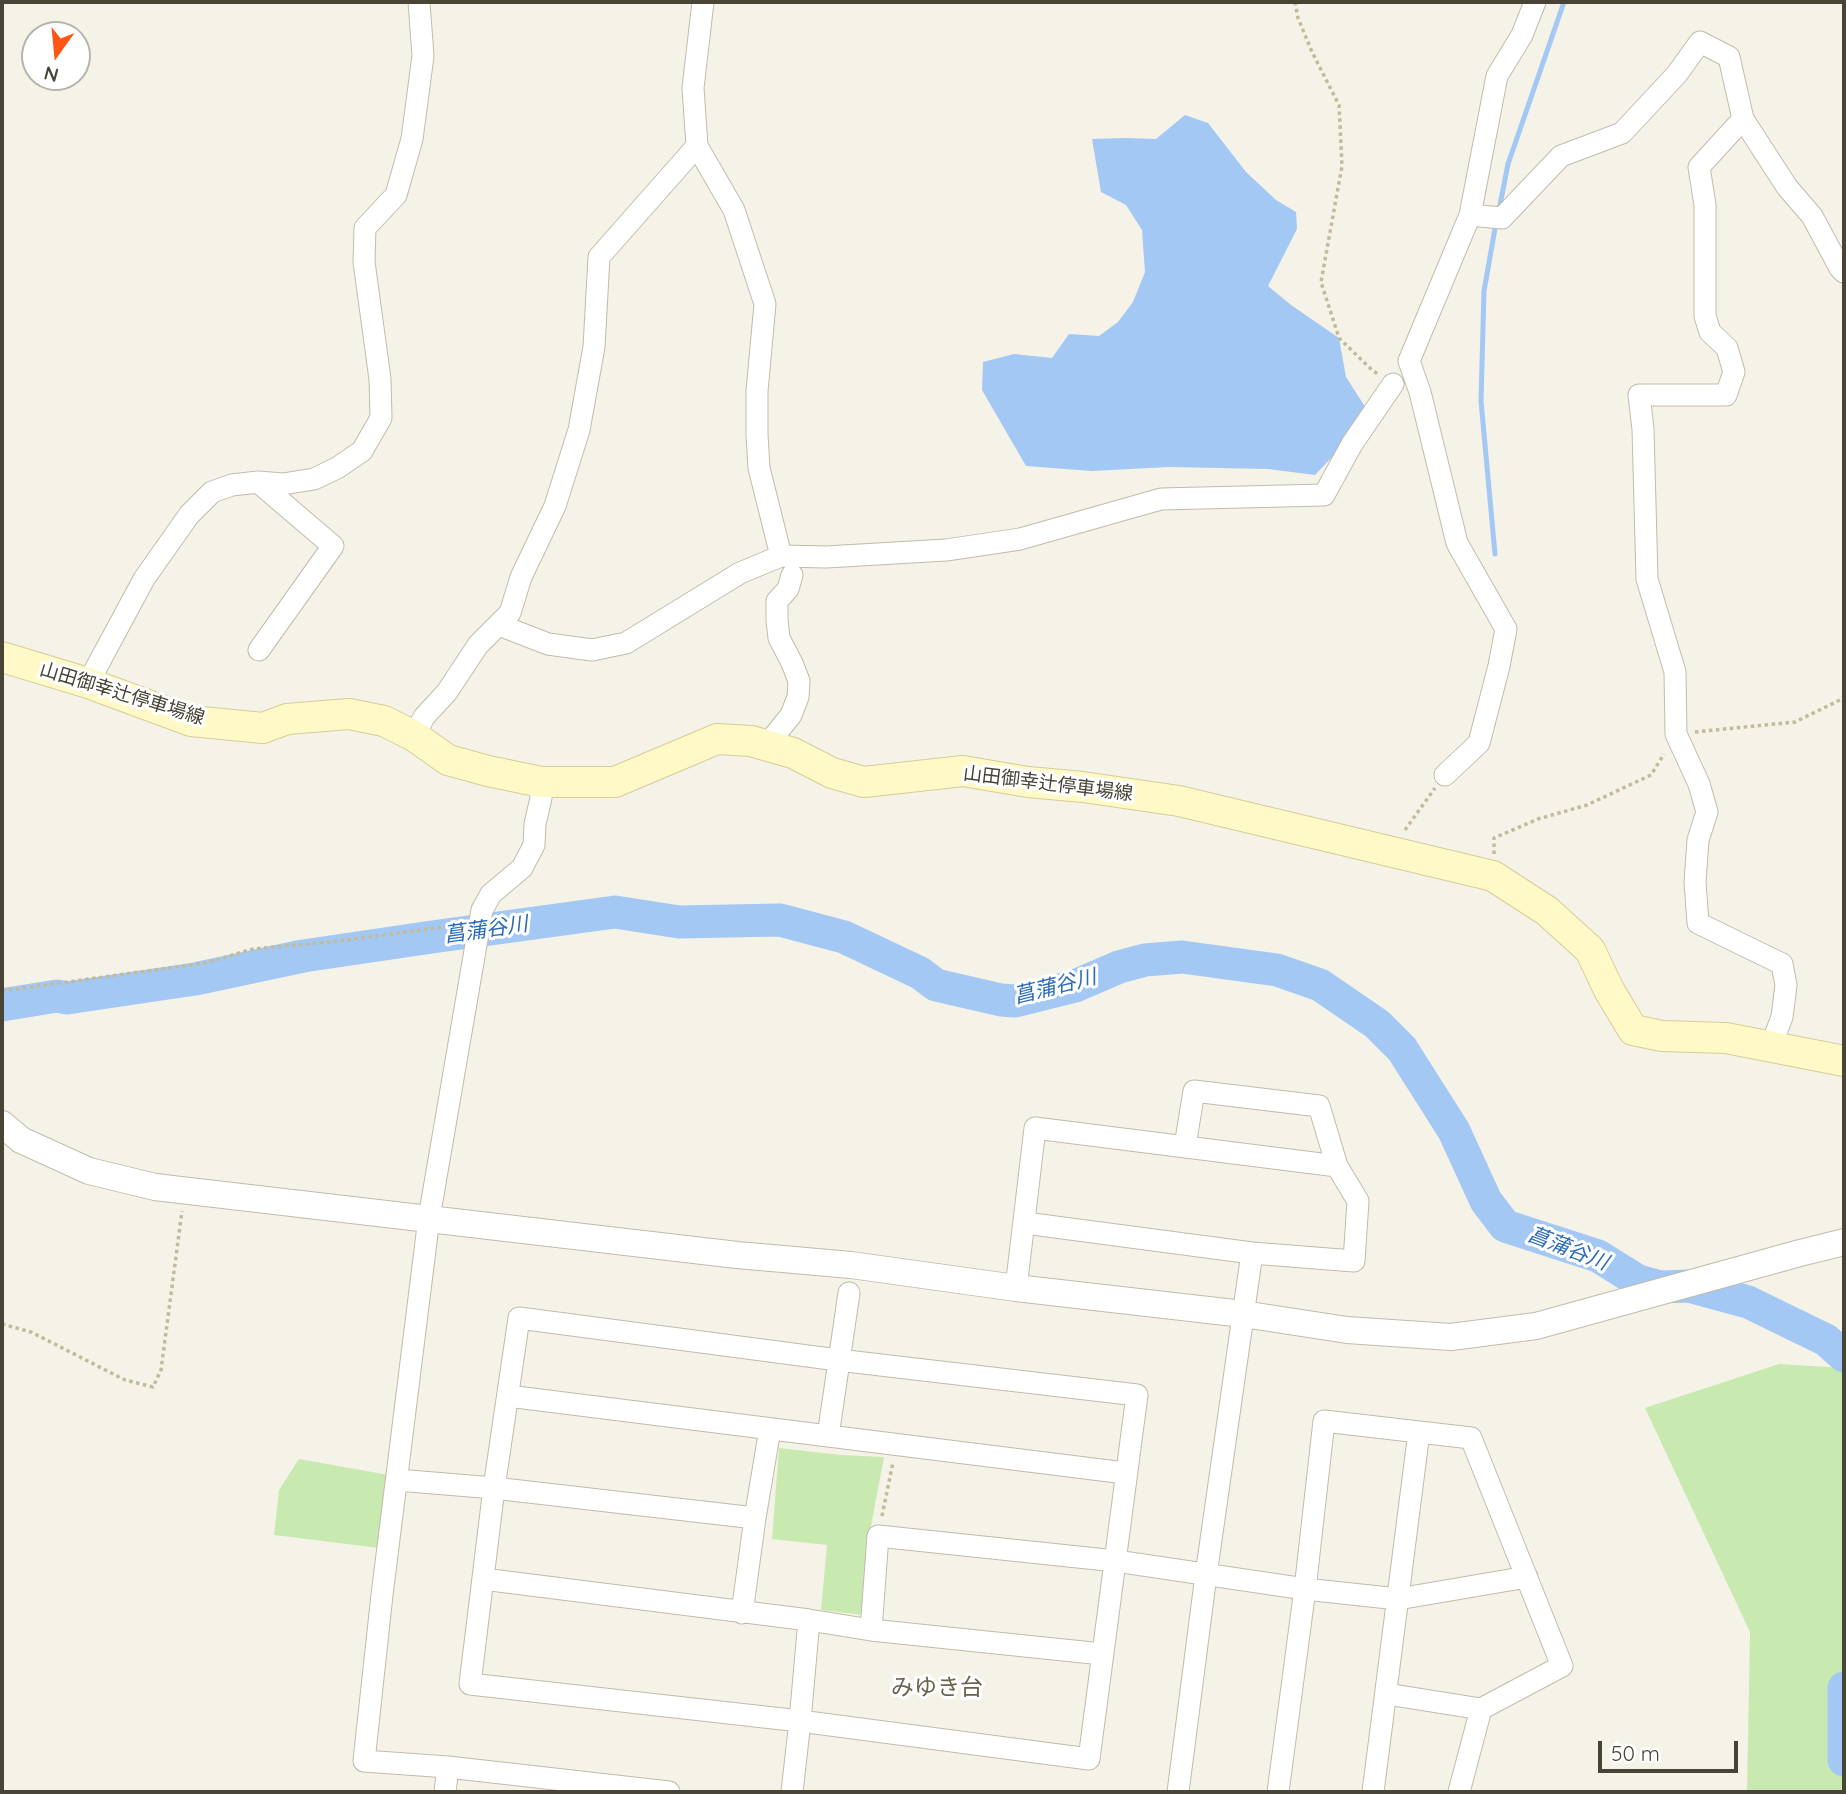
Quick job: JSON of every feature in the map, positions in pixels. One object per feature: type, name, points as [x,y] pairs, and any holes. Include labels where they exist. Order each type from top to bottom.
[{"type":"main road","name":"山田御幸辻停車場線","points":[[2,657],[191,720],[263,728],[287,719],[349,713],[384,722],[414,736],[448,760],[541,782],[615,782],[717,739],[751,741],[793,753],[832,773],[864,782],[963,771],[1179,801],[1493,876],[1546,911],[1590,950],[1609,990],[1633,1030],[1662,1036],[1726,1038],[1844,1061]]},
{"type":"street","points":[[88,684],[144,579],[189,515],[212,492],[232,485],[258,482],[283,484],[314,479],[338,468],[362,451],[381,418],[380,379],[365,262],[366,228],[396,194],[412,139],[423,56],[419,2]]},
{"type":"street","points":[[703,2],[693,88],[697,146],[734,210],[765,304],[757,391],[759,468],[781,556]]},
{"type":"street","points":[[1445,775],[1479,743],[1506,629],[1457,543],[1420,393],[1409,361],[1470,215],[1497,76],[1522,35],[1535,2]]},
{"type":"street","points":[[1470,215],[1502,218],[1562,156],[1622,134],[1677,74],[1700,42],[1729,57],[1743,119],[1787,187],[1812,216],[1844,272]]},
{"type":"street","points":[[1743,119],[1699,167],[1705,205],[1705,317],[1710,332],[1727,348],[1734,372],[1726,395],[1639,395],[1643,429],[1647,579],[1675,672],[1676,734],[1699,784],[1707,812],[1697,854],[1695,882],[1698,923],[1782,964],[1786,985],[1782,1017],[1771,1046]]},
{"type":"street","points":[[414,736],[424,717],[447,692],[478,645],[509,613],[521,577],[555,506],[579,430],[594,347],[599,257],[697,146]]},
{"type":"street","points":[[499,625],[548,644],[592,650],[626,643],[740,573],[781,556],[825,557],[946,550],[1020,539],[1161,499],[1324,495],[1352,444],[1393,384]]},
{"type":"street","points":[[258,482],[333,546],[259,650]]},
{"type":"street","points":[[767,746],[791,715],[798,697],[799,681],[779,639],[777,620],[778,601],[788,589],[792,575]]},
{"type":"street","points":[[541,782],[534,845],[522,868],[491,894],[473,917],[467,995],[429,1218],[364,1761],[448,1767],[662,1792]]},
{"type":"street","points":[[1025,1223],[1252,1252],[1354,1261],[1358,1201],[1337,1166],[1319,1106],[1194,1091],[1185,1146]]},
{"type":"street","points":[[2,1124],[21,1140],[89,1171],[155,1188],[737,1255],[851,1265],[1016,1288],[1242,1314],[1347,1330],[1451,1336],[1536,1326],[1844,1242]]},
{"type":"street","points":[[1016,1288],[1035,1128],[1337,1166]]},
{"type":"street","points":[[1178,1792],[1252,1252]]},
{"type":"street","points":[[828,1436],[849,1293]]},
{"type":"street","points":[[519,1318],[838,1360],[1137,1395],[1088,1759],[800,1721],[470,1684],[494,1488],[519,1318]]},
{"type":"street","points":[[508,1396],[1125,1473]]},
{"type":"street","points":[[1278,1792],[1324,1420],[1471,1438],[1562,1666],[1481,1709],[1387,1694]]},
{"type":"street","points":[[742,1613],[770,1429]]},
{"type":"street","points":[[1373,1792],[1419,1432]]},
{"type":"street","points":[[397,1480],[494,1488],[755,1518]]},
{"type":"street","points":[[870,1630],[878,1535],[1116,1560],[1305,1589],[1398,1599],[1527,1577]]},
{"type":"street","points":[[483,1579],[870,1630],[1102,1654]]},
{"type":"street","points":[[792,1792],[809,1620]]},
{"type":"street","points":[[1459,1792],[1481,1709]]},
{"type":"street","points":[[445,1792],[448,1767]]},
{"type":"path","points":[[1294,2],[1312,52],[1339,105],[1342,166],[1321,282],[1339,338],[1372,370],[1393,384]]},
{"type":"path","points":[[1493,876],[1494,838],[1538,819],[1587,805],[1651,775],[1676,734],[1795,722],[1844,698]]},
{"type":"path","points":[[1389,852],[1445,775]]},
{"type":"path","points":[[2,991],[205,963],[253,948],[330,942],[473,917]]},
{"type":"path","points":[[2,1324],[31,1332],[125,1380],[153,1387],[161,1370],[185,1191]]},
{"type":"path","points":[[878,1535],[897,1445]]},
{"type":"green space","points":[[1779,1364],[1844,1368],[1844,1792],[1747,1792],[1750,1632],[1645,1408]]},
{"type":"green space","points":[[779,1448],[884,1457],[868,1542],[863,1615],[821,1610],[827,1545],[772,1539]]},
{"type":"green space","points":[[299,1459],[389,1475],[379,1548],[274,1535],[279,1490]]},
{"type":"water","points":[[1185,115],[1208,123],[1246,172],[1276,200],[1296,212],[1297,229],[1268,286],[1339,338],[1346,377],[1371,416],[1315,475],[1268,469],[1169,467],[1092,471],[1026,466],[982,390],[983,362],[1014,354],[1052,358],[1069,334],[1099,336],[1118,322],[1133,302],[1145,272],[1142,230],[1126,205],[1101,192],[1092,139],[1156,139]]},
{"type":"waterway","points":[[1499,210],[1508,164],[1564,2]]},
{"type":"waterway","points":[[1495,554],[1481,401],[1484,291],[1496,223]]},
{"type":"waterway","name":"菖蒲谷川","points":[[2,1005],[195,979],[303,956],[615,912],[679,922],[780,920],[844,937],[920,973],[936,985],[1001,1000],[1015,1001],[1075,986],[1119,967],[1145,960],[1182,957],[1277,970],[1320,985],[1377,1024],[1402,1049],[1454,1131],[1486,1201],[1505,1226],[1598,1256],[1638,1281],[1660,1287],[1689,1286],[1748,1302],[1826,1340],[1844,1356]]},
{"type":"waterway","name":"菖蒲谷川","points":[[1844,1688],[1844,1760]]},
{"type":"district","name":"みゆき台","points":[[937,1688]]}]
